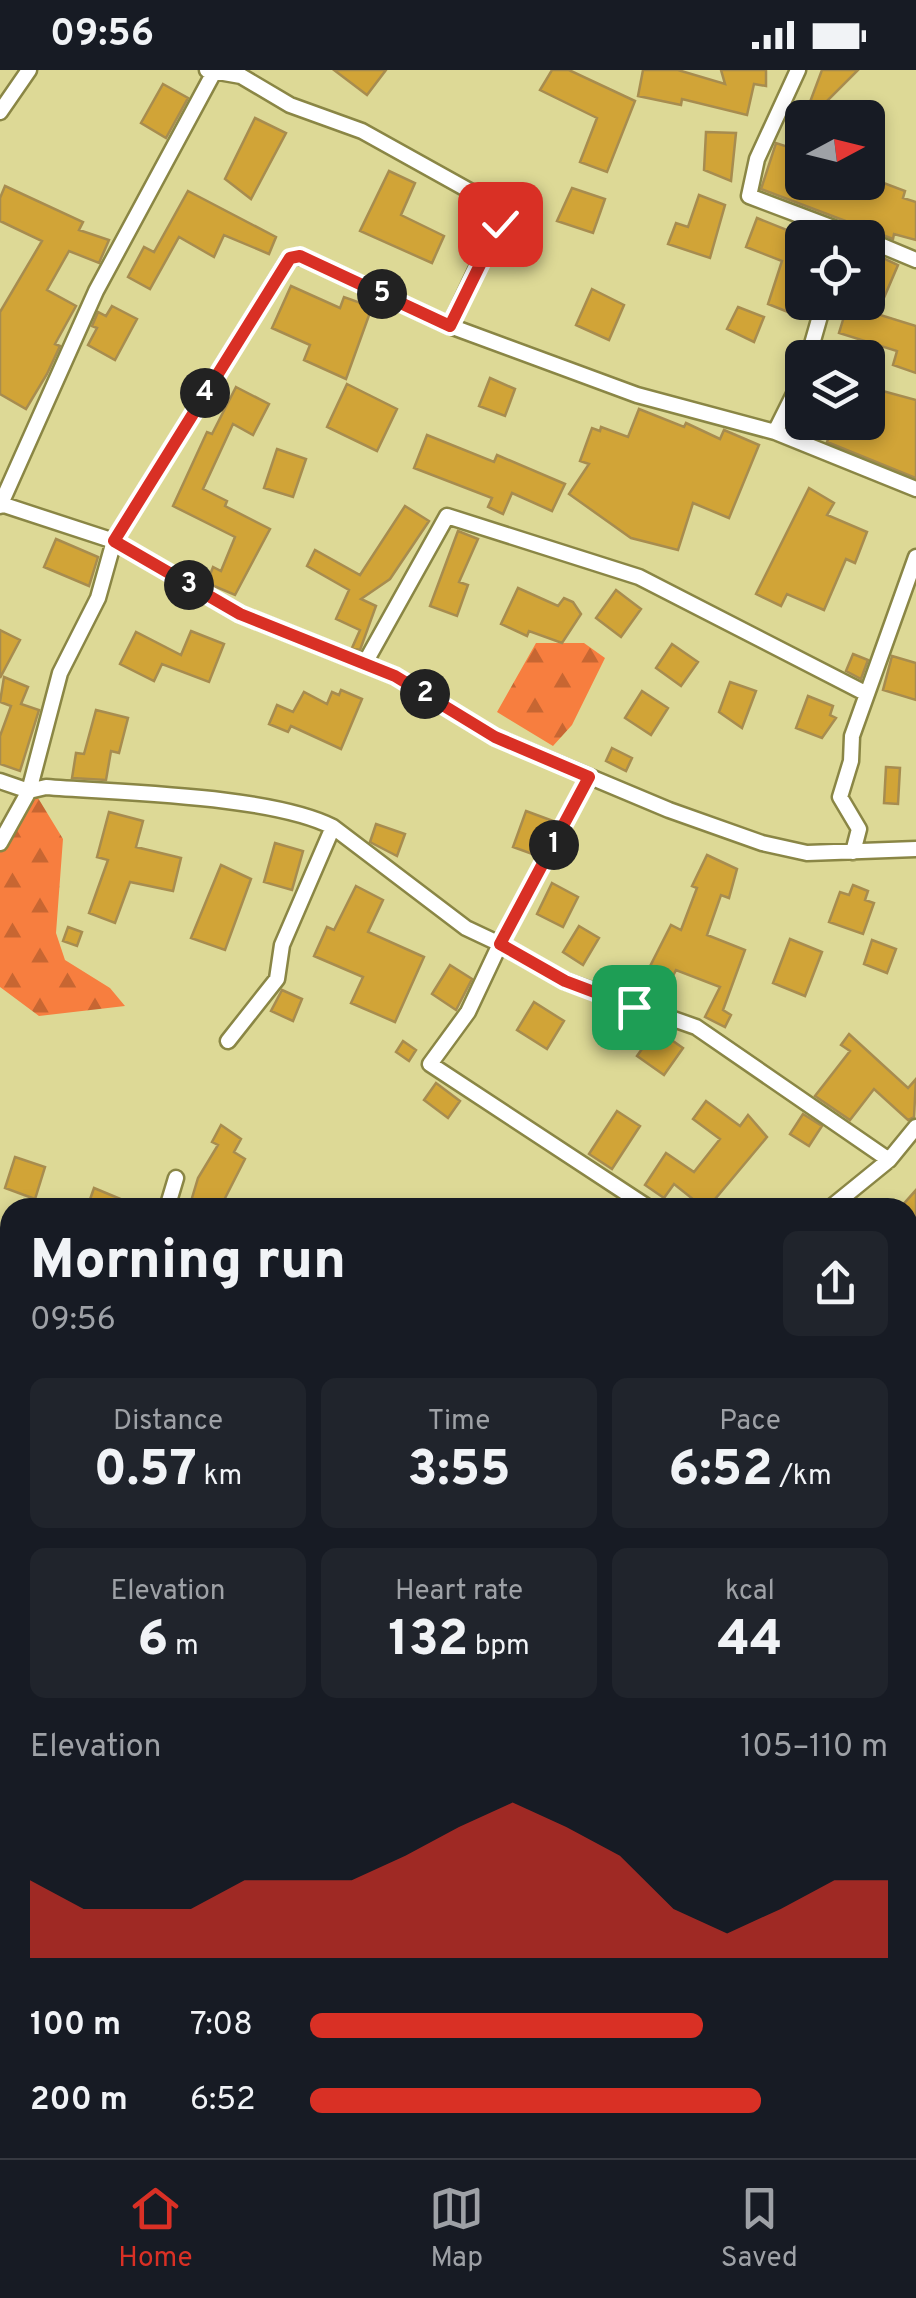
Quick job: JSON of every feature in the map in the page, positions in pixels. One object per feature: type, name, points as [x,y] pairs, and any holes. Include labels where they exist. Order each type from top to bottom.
[{"type":"street","points":[[0,112],[29,70]]},
{"type":"street","points":[[798,70],[757,159],[749,196],[809,220]]},
{"type":"street","points":[[450,326],[504,210],[362,131],[290,104],[241,73],[210,72],[96,291],[0,505],[114,541],[240,614],[395,676],[495,737],[762,843],[807,853],[916,849]]},
{"type":"street","points":[[885,247],[916,260]]},
{"type":"street","points":[[0,844],[29,791],[60,673],[98,598],[114,541],[271,284],[295,255],[450,326],[637,395],[775,432],[916,489]]},
{"type":"street","points":[[775,432],[785,412]]},
{"type":"street","points":[[364,663],[447,516],[639,577],[866,693]]},
{"type":"street","points":[[853,852],[859,830],[840,796],[866,693],[916,556]]},
{"type":"street","points":[[589,777],[468,1012],[430,1064],[634,1198]]},
{"type":"street","points":[[0,782],[29,791],[46,787],[214,802],[315,817],[466,928],[565,981],[696,1028],[888,1160]]},
{"type":"street","points":[[228,1041],[277,978],[282,945],[333,827]]},
{"type":"street","points":[[842,1198],[910,1146],[916,1126]]},
{"type":"street","points":[[170,1198],[176,1178]]},
{"type":"green space","points":[[536,643],[584,643],[605,658],[572,725],[553,746],[497,712]]},
{"type":"green space","points":[[35,793],[63,839],[56,933],[65,960],[110,988],[125,1006],[39,1016],[0,987],[0,848]]},
{"type":"building","points":[[334,70],[386,70],[367,95]]},
{"type":"building","points":[[552,70],[569,70],[635,101],[607,172],[580,162],[597,118],[540,90]]},
{"type":"building","points":[[643,70],[678,70],[725,84],[721,70],[766,70],[766,86],[754,84],[747,115],[682,99],[681,105],[638,96]]},
{"type":"building","points":[[822,70],[858,70],[828,100],[811,100]]},
{"type":"building","points":[[163,84],[188,98],[166,138],[141,123]]},
{"type":"building","points":[[255,118],[286,133],[251,199],[225,179]]},
{"type":"building","points":[[706,132],[736,133],[731,181],[704,170]]},
{"type":"building","points":[[776,143],[785,146],[785,198],[761,189]]},
{"type":"building","points":[[389,171],[415,183],[401,215],[444,236],[432,263],[360,231]]},
{"type":"building","points":[[885,183],[905,191],[903,198],[916,202],[916,240],[894,234],[893,239],[885,236],[885,220],[843,220],[790,200],[885,200]]},
{"type":"building","points":[[5,186],[83,222],[79,230],[109,240],[99,263],[69,251],[47,290],[76,306],[55,344],[60,346],[47,374],[26,409],[0,394],[0,312],[42,241],[0,221],[0,198]]},
{"type":"building","points":[[572,188],[605,199],[593,233],[557,221]]},
{"type":"building","points":[[188,191],[276,237],[269,254],[224,235],[214,257],[179,237],[150,289],[128,277],[144,247],[154,252]]},
{"type":"building","points":[[699,195],[725,205],[710,258],[668,244],[676,223],[688,227]]},
{"type":"building","points":[[757,218],[785,229],[785,311],[768,304],[782,261],[746,247]]},
{"type":"building","points":[[885,259],[898,265],[885,295]]},
{"type":"building","points":[[291,286],[340,308],[344,297],[372,307],[346,379],[304,360],[310,345],[272,328]]},
{"type":"building","points":[[592,289],[624,305],[609,340],[576,325]]},
{"type":"building","points":[[112,306],[137,319],[115,360],[88,345],[97,328],[92,326],[98,312],[106,316]]},
{"type":"building","points":[[738,307],[764,317],[754,342],[727,329]]},
{"type":"building","points":[[885,316],[916,326],[916,373],[893,365],[897,351],[885,347],[885,340],[862,340],[839,333],[843,320],[885,320]]},
{"type":"building","points":[[490,378],[515,389],[505,416],[479,406]]},
{"type":"building","points":[[347,384],[397,409],[377,451],[327,427]]},
{"type":"building","points":[[236,387],[269,404],[253,435],[233,424],[203,489],[227,501],[225,506],[270,529],[235,595],[207,583],[213,567],[221,571],[235,537],[173,506],[207,432],[212,434]]},
{"type":"building","points":[[885,392],[916,400],[916,478],[827,442],[885,440]]},
{"type":"building","points":[[639,409],[684,427],[686,423],[720,439],[724,430],[759,445],[729,518],[693,503],[678,550],[631,538],[569,494],[589,464],[580,461],[592,428],[600,431],[601,427],[628,437]]},
{"type":"building","points":[[427,435],[494,462],[497,455],[565,484],[552,511],[512,493],[503,514],[488,507],[492,498],[414,468]]},
{"type":"building","points":[[277,449],[306,459],[293,497],[264,488]]},
{"type":"building","points":[[809,488],[834,503],[827,515],[867,532],[855,563],[846,559],[824,610],[787,594],[781,606],[756,594]]},
{"type":"building","points":[[405,506],[429,521],[390,579],[361,599],[376,606],[360,650],[352,648],[360,630],[336,619],[349,590],[307,566],[315,550],[360,575]]},
{"type":"building","points":[[458,531],[478,539],[459,582],[468,585],[457,616],[430,606]]},
{"type":"building","points":[[56,539],[98,557],[89,586],[44,567]]},
{"type":"building","points":[[518,588],[558,606],[564,598],[573,602],[581,614],[562,643],[529,631],[527,636],[501,624]]},
{"type":"building","points":[[616,590],[641,609],[621,637],[596,618]]},
{"type":"building","points":[[0,630],[20,640],[0,678]]},
{"type":"building","points":[[191,631],[224,644],[209,682],[162,664],[154,681],[120,664],[136,632],[181,655]]},
{"type":"building","points":[[672,644],[698,662],[681,686],[656,668]]},
{"type":"building","points":[[853,654],[868,660],[861,679],[846,671]]},
{"type":"building","points":[[892,656],[916,663],[916,700],[883,690]]},
{"type":"building","points":[[4,677],[28,687],[21,704],[39,710],[20,771],[0,764],[0,736],[11,706],[0,702]]},
{"type":"building","points":[[730,682],[756,691],[742,728],[719,712]]},
{"type":"building","points":[[341,690],[362,699],[341,749],[291,726],[288,732],[269,724],[277,705],[293,712],[304,692],[327,704],[332,692],[339,695]]},
{"type":"building","points":[[642,691],[668,708],[651,735],[625,718]]},
{"type":"building","points":[[808,696],[833,706],[830,715],[836,718],[822,738],[796,728]]},
{"type":"building","points":[[96,710],[128,718],[119,753],[111,751],[106,780],[72,778],[76,753],[84,754]]},
{"type":"building","points":[[612,748],[632,758],[626,771],[606,761]]},
{"type":"building","points":[[886,767],[900,768],[898,804],[884,803]]},
{"type":"building","points":[[526,811],[553,821],[535,855],[513,847]]},
{"type":"building","points":[[109,812],[143,821],[136,847],[181,858],[173,891],[130,882],[115,923],[89,913],[108,860],[97,857]]},
{"type":"building","points":[[376,824],[405,834],[397,856],[370,842]]},
{"type":"building","points":[[275,843],[303,851],[292,890],[264,882]]},
{"type":"building","points":[[707,855],[737,869],[729,898],[721,895],[707,935],[745,950],[723,1010],[731,1015],[725,1027],[705,1017],[720,987],[676,970],[659,1003],[637,992],[671,925],[681,930],[697,888],[692,886]]},
{"type":"building","points":[[221,865],[251,879],[225,950],[191,938]]},
{"type":"building","points":[[552,883],[578,897],[563,927],[537,914]]},
{"type":"building","points":[[853,885],[868,891],[865,900],[874,903],[863,934],[829,922],[840,892],[849,895]]},
{"type":"building","points":[[356,886],[383,900],[368,932],[424,957],[395,1022],[351,1003],[363,977],[314,956],[327,927],[334,930]]},
{"type":"building","points":[[579,926],[599,938],[583,965],[563,952]]},
{"type":"building","points":[[68,927],[82,932],[77,946],[63,941]]},
{"type":"building","points":[[790,939],[822,952],[805,996],[773,983]]},
{"type":"building","points":[[872,940],[896,949],[887,973],[864,964]]},
{"type":"building","points":[[450,965],[472,979],[456,1010],[432,994]]},
{"type":"building","points":[[282,990],[302,999],[293,1021],[271,1011]]},
{"type":"building","points":[[534,1002],[564,1021],[547,1049],[517,1030]]},
{"type":"building","points":[[656,1029],[683,1048],[664,1075],[637,1056]]},
{"type":"building","points":[[849,1034],[908,1088],[916,1079],[914,1117],[908,1120],[874,1089],[850,1120],[815,1096],[850,1051],[841,1045]]},
{"type":"building","points":[[403,1041],[416,1050],[409,1061],[396,1052]]},
{"type":"building","points":[[436,1083],[460,1101],[448,1118],[424,1100]]},
{"type":"building","points":[[706,1101],[740,1126],[748,1115],[767,1137],[716,1198],[692,1198],[674,1184],[664,1198],[645,1185],[666,1153],[694,1172],[720,1139],[693,1119]]},
{"type":"building","points":[[617,1111],[640,1126],[612,1169],[589,1154]]},
{"type":"building","points":[[803,1114],[822,1126],[809,1146],[790,1134]]},
{"type":"building","points":[[221,1125],[241,1139],[234,1152],[245,1159],[225,1198],[192,1198],[198,1178],[218,1145],[212,1142]]},
{"type":"building","points":[[15,1157],[45,1167],[35,1198],[5,1188]]},
{"type":"building","points":[[94,1188],[118,1198],[90,1198]]},
{"type":"route","points":[[500,224],[450,326],[300,256],[290,258],[114,541],[240,614],[395,676],[495,737],[589,777],[526,902],[500,944],[565,981],[634,1007]]}]
